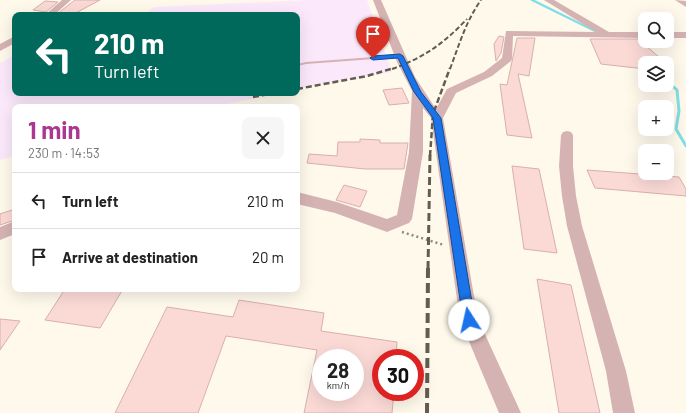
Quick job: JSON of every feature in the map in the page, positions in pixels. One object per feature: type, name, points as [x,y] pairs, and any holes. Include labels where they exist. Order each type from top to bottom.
[{"type":"street","points":[[53,12],[67,0]]},
{"type":"street","points":[[377,0],[400,56],[418,92],[437,118],[469,320],[510,413]]},
{"type":"street","points":[[548,0],[609,35]]},
{"type":"street","points":[[680,0],[686,5]]},
{"type":"street","points":[[437,118],[451,91],[488,74],[507,59],[509,33],[638,35]]},
{"type":"street","points":[[674,35],[686,35]]},
{"type":"street","points":[[0,48],[12,41]]},
{"type":"street","points":[[300,199],[337,208],[387,226],[404,219],[416,152],[418,92]]},
{"type":"street","points":[[567,135],[567,188],[574,229],[616,371],[624,413]]},
{"type":"street","points":[[0,234],[12,228]]},
{"type":"lane","points":[[300,64],[400,56]]},
{"type":"path","points":[[387,226],[428,241],[457,248]]},
{"type":"shaded area","points":[[308,0],[367,0],[392,72],[300,88],[300,12],[147,12],[154,7]]},
{"type":"shaded area","points":[[12,57],[12,96],[266,96],[227,104],[12,104],[12,157],[0,160],[0,63]]},
{"type":"building","points":[[75,0],[100,0],[78,12],[60,12]]},
{"type":"building","points":[[45,1],[58,2],[46,12],[33,10]]},
{"type":"building","points":[[499,36],[504,37],[501,53],[496,61],[494,44]]},
{"type":"building","points":[[517,38],[535,38],[529,76],[518,74],[532,138],[507,135],[500,84],[507,85]]},
{"type":"building","points":[[590,39],[638,39],[638,48],[648,48],[658,56],[638,56],[638,68],[601,64]]},
{"type":"building","points":[[402,88],[409,103],[389,105],[383,90]]},
{"type":"building","points":[[360,139],[380,140],[380,143],[408,143],[404,169],[365,169],[307,163],[309,154],[337,156],[338,142],[360,142]]},
{"type":"building","points":[[512,166],[539,169],[557,253],[524,249]]},
{"type":"building","points":[[587,170],[638,174],[638,180],[674,180],[674,177],[679,177],[686,189],[686,196],[595,188]]},
{"type":"building","points":[[344,185],[367,191],[360,207],[336,200]]},
{"type":"building","points":[[12,210],[12,221],[0,225],[0,214]]},
{"type":"building","points":[[537,279],[571,285],[600,413],[559,413]]},
{"type":"building","points":[[63,292],[121,292],[100,328],[45,320]]},
{"type":"building","points":[[239,300],[324,313],[321,331],[397,342],[397,349],[372,349],[372,401],[393,401],[392,413],[304,413],[312,374],[312,401],[364,401],[364,349],[312,349],[226,336],[198,413],[115,413],[167,307],[233,317]]},
{"type":"building","points":[[0,319],[20,321],[0,350]]},
{"type":"waterway","points":[[532,0],[595,31]]},
{"type":"waterway","points":[[674,87],[677,90],[679,111],[676,129],[686,146]]},
{"type":"railway","points":[[450,69],[467,25],[481,0]]},
{"type":"railway","points":[[392,69],[414,60],[433,49],[450,36],[467,19]]},
{"type":"railway","points":[[300,88],[367,76],[394,68]]},
{"type":"railway","points":[[430,156],[433,114],[450,68]]},
{"type":"railway","points":[[253,97],[258,96]]},
{"type":"railway","points":[[428,269],[430,155]]},
{"type":"railway","points":[[427,413],[428,268]]},
{"type":"route","points":[[373,58],[400,56],[403,66],[418,92],[437,118],[469,320]]}]
